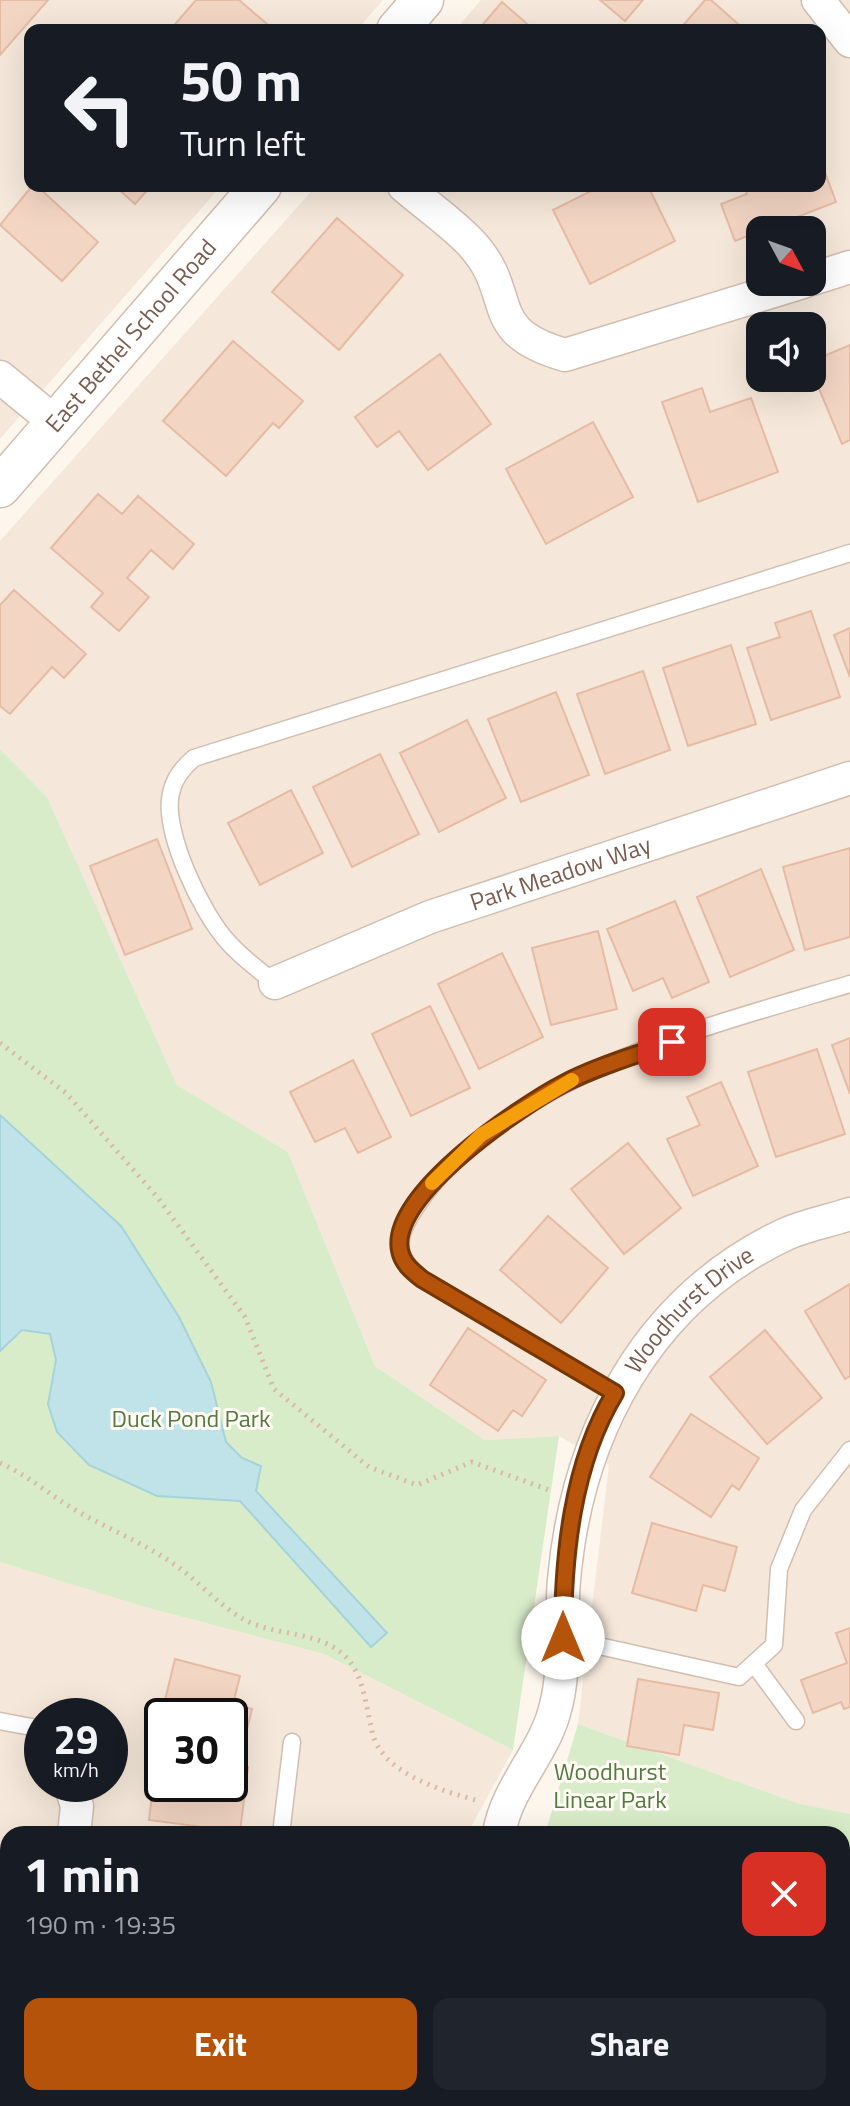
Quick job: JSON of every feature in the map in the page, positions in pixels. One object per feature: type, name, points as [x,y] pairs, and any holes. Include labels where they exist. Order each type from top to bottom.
[{"type":"street","points":[[402,24],[423,0]]},
{"type":"street","points":[[818,0],[850,41]]},
{"type":"street","name":"East Bethel School Road","points":[[0,487],[256,192]]},
{"type":"street","points":[[411,192],[472,245],[499,289],[508,325],[532,345],[565,355],[757,296]]},
{"type":"street","points":[[826,275],[850,267]]},
{"type":"street","points":[[0,377],[56,423]]},
{"type":"street","name":"Park Meadow Way","points":[[275,983],[430,917],[850,778]]},
{"type":"street","name":"Woodhurst Drive","points":[[502,1826],[516,1787],[554,1715],[563,1666],[563,1580],[581,1474],[615,1393],[641,1353],[693,1295],[787,1234],[850,1214]]},
{"type":"street","points":[[75,1826],[76,1802]]},
{"type":"lane","points":[[275,983],[227,942],[214,923],[181,856],[171,828],[170,795],[179,771],[194,758],[850,553]]},
{"type":"lane","points":[[615,1393],[422,1279],[406,1266],[399,1248],[404,1225],[431,1184],[481,1135],[564,1083],[699,1031],[850,984]]},
{"type":"lane","points":[[563,1638],[739,1677],[774,1645],[779,1569],[803,1510],[850,1450]]},
{"type":"lane","points":[[754,1664],[796,1721]]},
{"type":"lane","points":[[0,1721],[24,1726]]},
{"type":"lane","points":[[282,1826],[292,1742]]},
{"type":"path","points":[[0,1043],[66,1093],[158,1198],[245,1317],[274,1389],[369,1467],[417,1485],[472,1462],[577,1501]]},
{"type":"path","points":[[0,1463],[22,1472],[68,1505],[176,1565],[243,1619],[282,1634],[318,1638],[347,1658],[366,1697],[372,1735],[391,1761],[427,1787],[480,1801]]},
{"type":"shaded area","points":[[0,0],[383,0],[362,24],[24,24],[24,192],[216,192],[0,439]]},
{"type":"shaded area","points":[[481,0],[850,0],[850,1814],[797,1803],[578,1724],[609,1465],[559,1436],[485,1440],[375,1366],[288,1152],[177,1085],[47,797],[0,749],[0,541],[311,192],[826,192],[826,24],[460,24]]},
{"type":"shaded area","points":[[0,1562],[141,1606],[324,1654],[513,1750],[471,1826],[0,1826]]},
{"type":"green space","name":"Duck Pond Park","points":[[0,749],[47,797],[177,1085],[288,1152],[375,1366],[485,1440],[559,1436],[513,1750],[324,1654],[141,1606],[0,1562]]},
{"type":"green space","name":"Woodhurst Linear Park","points":[[578,1724],[797,1803],[850,1814],[850,1826],[547,1826]]},
{"type":"water","points":[[0,1115],[121,1226],[179,1317],[211,1382],[226,1442],[242,1458],[261,1466],[256,1491],[387,1633],[371,1647],[240,1501],[157,1496],[89,1465],[57,1432],[48,1404],[56,1360],[50,1334],[22,1330],[0,1351]]},
{"type":"building","points":[[0,0],[48,0],[24,24],[0,55]]},
{"type":"building","points":[[196,0],[239,0],[267,24],[175,24]]},
{"type":"building","points":[[600,0],[643,0],[625,21]]},
{"type":"building","points":[[705,0],[711,0],[738,24],[684,24]]},
{"type":"building","points":[[502,2],[527,24],[483,24]]},
{"type":"building","points":[[826,175],[836,202],[800,216],[746,216],[746,237],[735,241],[721,204],[746,192],[826,192]]},
{"type":"building","points":[[27,192],[44,192],[98,242],[62,281],[0,225]]},
{"type":"building","points":[[122,192],[146,192],[135,204]]},
{"type":"building","points":[[589,192],[651,192],[675,241],[590,284],[553,210]]},
{"type":"building","points":[[337,218],[403,275],[339,350],[272,292]]},
{"type":"building","points":[[233,341],[303,401],[279,428],[273,423],[226,476],[163,421]]},
{"type":"building","points":[[850,345],[850,440],[842,444],[820,392],[826,392],[826,355]]},
{"type":"building","points":[[440,354],[491,424],[428,470],[399,431],[377,447],[355,417]]},
{"type":"building","points":[[702,388],[710,412],[751,398],[778,472],[698,502],[662,402]]},
{"type":"building","points":[[593,422],[633,497],[546,544],[506,469]]},
{"type":"building","points":[[98,494],[122,514],[138,496],[194,544],[173,569],[151,550],[127,578],[149,597],[119,631],[91,607],[103,593],[51,548]]},
{"type":"building","points":[[14,590],[86,654],[64,678],[52,667],[10,714],[0,706],[0,605]]},
{"type":"building","points":[[811,611],[840,697],[771,720],[747,648],[780,637],[775,623]]},
{"type":"building","points":[[850,628],[850,677],[834,635]]},
{"type":"building","points":[[731,645],[756,724],[688,746],[663,668]]},
{"type":"building","points":[[643,671],[670,750],[605,774],[577,694]]},
{"type":"building","points":[[556,692],[589,775],[521,802],[488,719]]},
{"type":"building","points":[[467,720],[506,798],[439,832],[400,753]]},
{"type":"building","points":[[380,754],[419,834],[352,867],[313,787]]},
{"type":"building","points":[[291,790],[323,853],[260,885],[228,823]]},
{"type":"building","points":[[157,839],[192,929],[125,955],[90,866]]},
{"type":"building","points":[[850,848],[850,937],[805,950],[783,867]]},
{"type":"building","points":[[761,869],[794,950],[730,977],[697,897]]},
{"type":"building","points":[[675,901],[709,982],[672,998],[663,978],[633,991],[607,929]]},
{"type":"building","points":[[598,931],[617,1009],[551,1025],[532,948]]},
{"type":"building","points":[[502,953],[543,1037],[479,1069],[438,984]]},
{"type":"building","points":[[430,1006],[470,1088],[411,1116],[372,1034]]},
{"type":"building","points":[[850,1038],[850,1094],[832,1045]]},
{"type":"building","points":[[817,1049],[845,1134],[776,1157],[748,1072]]},
{"type":"building","points":[[353,1060],[391,1137],[358,1153],[345,1128],[315,1142],[290,1092]]},
{"type":"building","points":[[721,1082],[758,1166],[693,1196],[667,1139],[700,1125],[687,1097]]},
{"type":"building","points":[[628,1143],[681,1208],[624,1254],[571,1189]]},
{"type":"building","points":[[548,1216],[608,1268],[561,1323],[500,1270]]},
{"type":"building","points":[[850,1284],[850,1376],[845,1379],[805,1311]]},
{"type":"building","points":[[468,1328],[546,1380],[522,1416],[513,1410],[498,1431],[430,1385]]},
{"type":"building","points":[[765,1330],[822,1398],[767,1444],[710,1377]]},
{"type":"building","points":[[691,1414],[759,1458],[739,1490],[732,1485],[711,1517],[650,1477]]},
{"type":"building","points":[[652,1523],[737,1547],[725,1591],[703,1585],[696,1611],[632,1593]]},
{"type":"building","points":[[850,1628],[850,1707],[844,1709],[841,1702],[813,1713],[801,1680],[847,1663],[836,1633]]},
{"type":"building","points":[[175,1659],[240,1676],[234,1698],[166,1698]]},
{"type":"building","points":[[638,1679],[719,1693],[713,1730],[684,1725],[679,1755],[627,1746]]},
{"type":"building","points":[[151,1802],[244,1802],[241,1826],[194,1826],[149,1820]]},
{"type":"slow traffic","points":[[432,1183],[481,1135],[572,1080]]},
{"type":"route","points":[[563,1638],[563,1580],[581,1474],[615,1393],[422,1279],[406,1266],[399,1248],[404,1225],[431,1184],[481,1135],[564,1083],[672,1042]]}]
